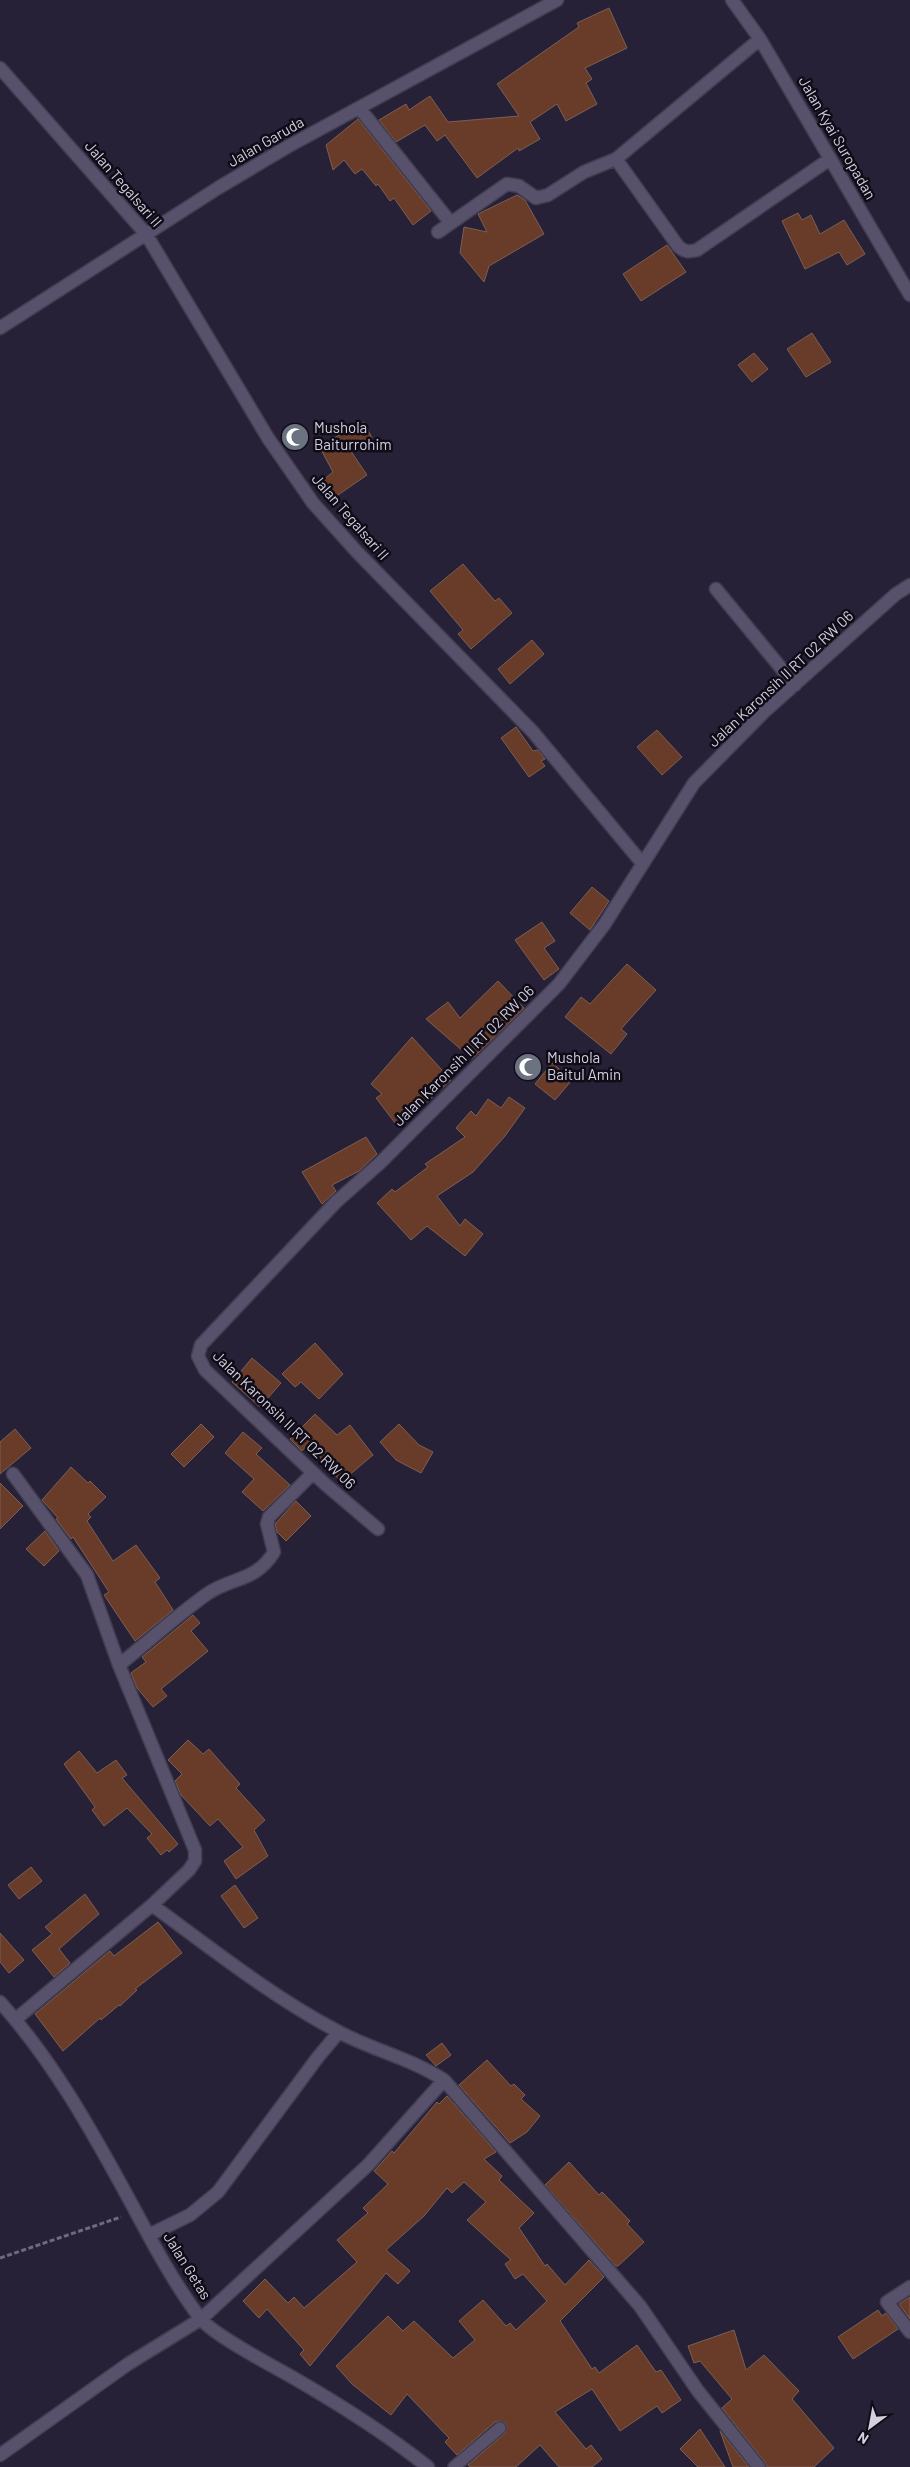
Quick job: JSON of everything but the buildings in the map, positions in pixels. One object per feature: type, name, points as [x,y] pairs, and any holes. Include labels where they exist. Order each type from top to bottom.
[{"type":"street","name":"Jalan Garuda","points":[[0,328],[146,234],[287,147],[360,109],[557,0]]},
{"type":"street","name":"Jalan Kyai Suropadan","points":[[732,0],[760,39],[910,295]]},
{"type":"street","points":[[438,232],[507,184],[519,186],[536,198],[540,198],[548,196],[584,172],[616,159],[760,39]]},
{"type":"street","name":"Jalan Tegalsari II","points":[[0,68],[146,234],[268,438],[313,503],[357,552],[533,732],[642,863]]},
{"type":"street","points":[[360,109],[450,222]]},
{"type":"street","points":[[616,159],[678,246],[690,252],[697,250],[830,159]]},
{"type":"street","name":"Jalan Karonsih II RT 02 RW 06","points":[[378,1529],[313,1473],[245,1406],[204,1370],[198,1356],[201,1345],[336,1202],[380,1163],[558,984],[604,925],[694,783],[764,712],[896,594],[910,585]]},
{"type":"street","points":[[716,589],[795,686]]},
{"type":"street","points":[[119,1665],[209,1593],[256,1573],[268,1562],[274,1552],[267,1524],[268,1517],[313,1473]]},
{"type":"street","points":[[13,1474],[88,1575],[119,1665],[195,1850],[195,1861],[189,1870],[16,2020]]},
{"type":"street","points":[[152,1904],[270,1992],[339,2032],[403,2058],[444,2080],[644,2312],[698,2391],[759,2467]]},
{"type":"street","name":"Jalan Getas","points":[[0,2002],[16,2020],[65,2088],[149,2235],[201,2319],[349,2411],[394,2441],[428,2467]]},
{"type":"street","points":[[149,2235],[190,2215],[218,2192],[318,2057],[339,2032]]},
{"type":"street","points":[[0,2455],[128,2364],[201,2319],[368,2165],[444,2080]]},
{"type":"street","points":[[910,2287],[887,2302],[910,2332]]},
{"type":"lane","points":[[454,2467],[500,2428]]},
{"type":"path","points":[[0,2258],[136,2212]]},
{"type":"place","name":"Mushola Baiturrohim","points":[[295,437]]},
{"type":"place","name":"Mushola Baitul Amin","points":[[528,1067]]}]
